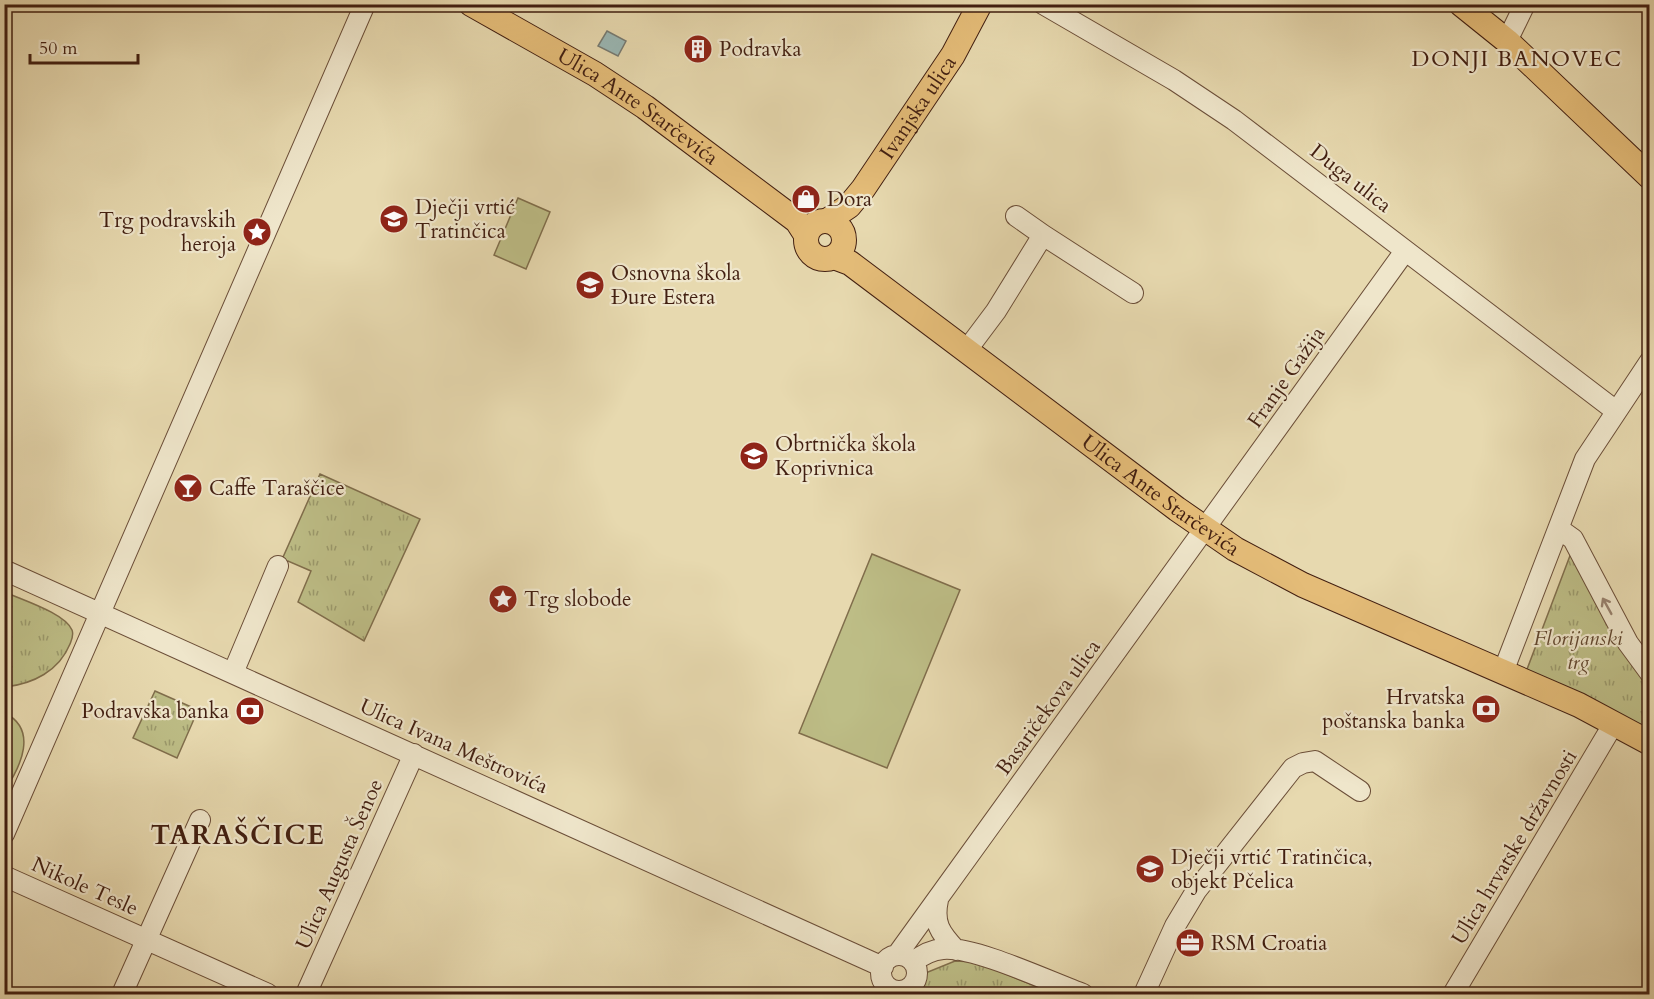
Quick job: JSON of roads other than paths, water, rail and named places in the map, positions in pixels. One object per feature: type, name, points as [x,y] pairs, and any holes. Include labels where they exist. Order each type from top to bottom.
[{"type":"main road","name":"Ulica Ante Starčevića","points":[[471,4],[595,74],[645,106],[826,237],[966,351],[1235,549],[1303,585],[1503,672]]},
{"type":"main road","name":"Ivanjska ulica","points":[[826,237],[863,189],[929,92],[980,4]]},
{"type":"main road","points":[[1461,4],[1507,41],[1650,177]]},
{"type":"main road","points":[[1503,672],[1650,742]]},
{"type":"street","points":[[6,826],[365,4]]},
{"type":"street","name":"Duga ulica","points":[[1043,4],[1174,80],[1226,114],[1616,411]]},
{"type":"street","points":[[1507,41],[1525,4]]},
{"type":"street","points":[[1016,216],[1133,293]]},
{"type":"street","points":[[966,351],[1002,302],[1043,235]]},
{"type":"street","name":"Franje Gažija","points":[[1206,529],[1405,251]]},
{"type":"street","points":[[1503,672],[1585,459],[1650,361]]},
{"type":"street","name":"Basaričekova ulica","points":[[896,979],[933,906],[1206,529]]},
{"type":"street","points":[[1559,529],[1573,539],[1628,643],[1650,674]]},
{"type":"street","points":[[233,673],[278,566]]},
{"type":"street","name":"Ulica Ivana Meštrovića","points":[[4,570],[414,754],[896,979]]},
{"type":"street","name":"Ulica hrvatske državnosti","points":[[1453,994],[1614,723]]},
{"type":"street","name":"Ulica Augusta Šenoe","points":[[306,994],[414,754]]},
{"type":"street","points":[[1144,994],[1174,926],[1196,891],[1293,768],[1303,763],[1316,762],[1360,791]]},
{"type":"street","name":"Nikole Tesle","points":[[122,994],[200,820]]},
{"type":"street","name":"Nikole Tesle","points":[[4,876],[268,994]]},
{"type":"street","points":[[933,906],[935,922],[939,930],[956,950],[982,957],[1083,994]]},
{"type":"street","points":[[896,979],[956,950]]},
{"type":"water","points":[[607,31],[626,41],[618,56],[598,46]]},
{"type":"place","name":"Podravka","points":[[698,49]]},
{"type":"place","name":"Dora","points":[[806,199]]},
{"type":"place","name":"Dječji vrtić Tratinčica","points":[[394,219]]},
{"type":"place","name":"Trg podravskih heroja","points":[[257,232]]},
{"type":"place","name":"Osnovna škola Đure Estera","points":[[590,285]]},
{"type":"place","name":"Obrtnička škola Koprivnica","points":[[754,456]]},
{"type":"place","name":"Caffe Taraščice","points":[[188,488]]},
{"type":"place","name":"Trg slobode","points":[[503,599]]},
{"type":"place","name":"Hrvatska poštanska banka","points":[[1486,709]]},
{"type":"place","name":"Podravska banka","points":[[250,711]]},
{"type":"place","name":"Dječji vrtić Tratinčica, objekt Pčelica","points":[[1150,869]]},
{"type":"place","name":"RSM Croatia","points":[[1190,943]]},
{"type":"district","name":"DONJI BANOVEC","points":[[1517,58]]},
{"type":"district","name":"TARAŠČICE","points":[[238,835]]},
{"type":"park label","name":"Florijanski trg","points":[[1578,650]]}]
